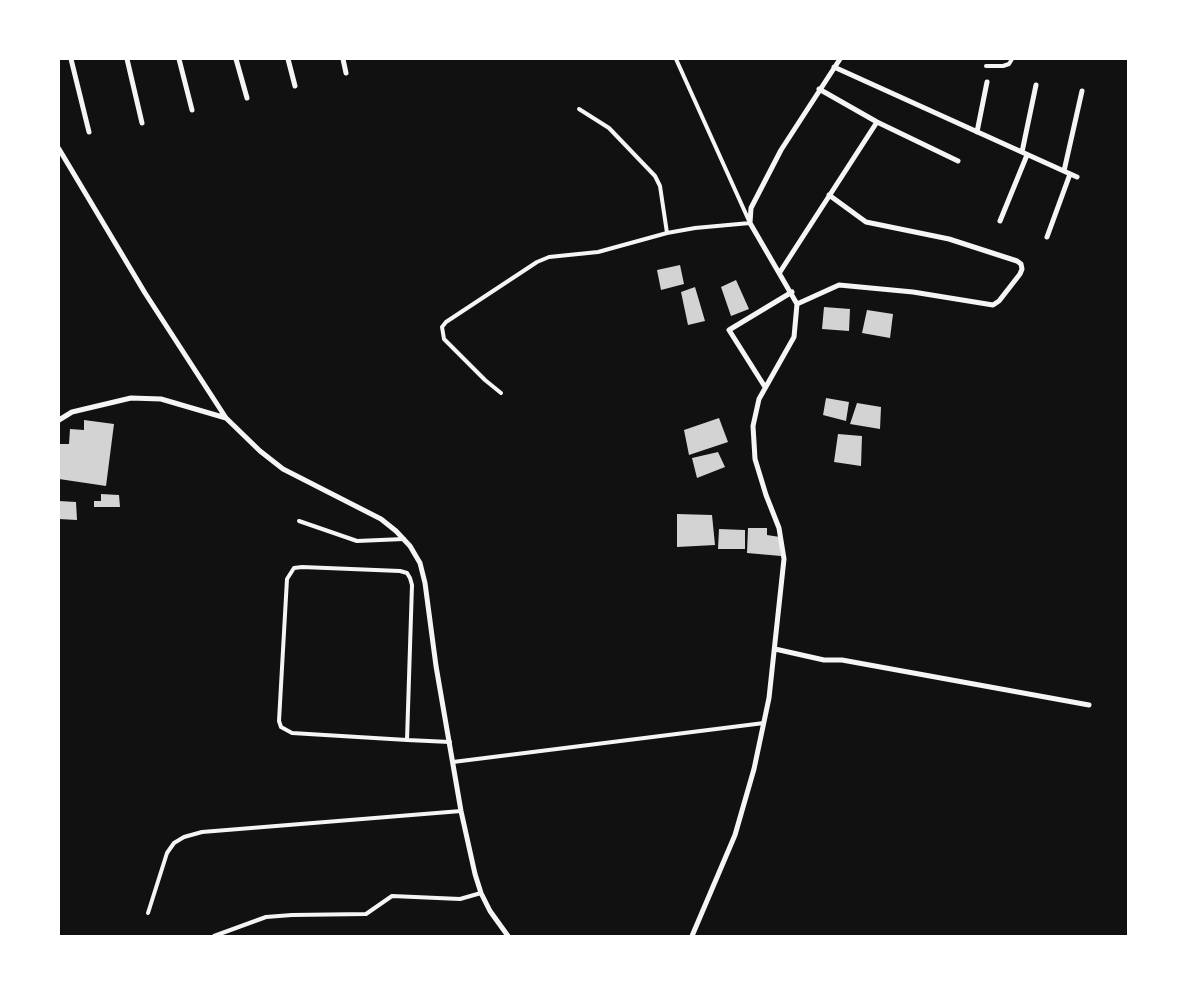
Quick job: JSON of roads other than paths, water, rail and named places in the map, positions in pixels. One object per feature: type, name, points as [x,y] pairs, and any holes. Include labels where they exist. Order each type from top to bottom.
[{"type":"street","points":[[71,59],[89,132]]},
{"type":"street","points":[[127,59],[142,123]]},
{"type":"street","points":[[179,59],[192,110]]},
{"type":"street","points":[[236,59],[247,98]]},
{"type":"street","points":[[288,59],[295,86]]},
{"type":"street","points":[[342,59],[346,73]]},
{"type":"street","points":[[692,936],[735,835],[754,769],[764,723],[775,649],[784,559],[783,542],[755,460],[753,443],[755,412],[765,387],[794,337],[797,304],[792,292],[750,223],[754,199],[840,59]]},
{"type":"street","points":[[834,67],[1077,177]]},
{"type":"street","points":[[977,132],[987,82]]},
{"type":"street","points":[[1000,221],[1025,153],[1036,86]]},
{"type":"street","points":[[820,89],[877,122],[958,161]]},
{"type":"street","points":[[1047,237],[1067,173],[1082,91]]},
{"type":"street","points":[[780,272],[877,122]]},
{"type":"street","points":[[59,149],[145,293],[226,418],[260,451],[283,469],[381,519],[404,539],[420,563],[425,583],[461,811],[481,893],[490,911],[508,936]]},
{"type":"street","points":[[797,304],[839,285],[913,292],[993,305],[999,301],[1022,269],[1017,261],[956,241],[866,222],[829,195]]},
{"type":"street","points":[[765,387],[729,330],[792,292]]},
{"type":"street","points":[[59,420],[72,412],[102,403],[131,398],[161,399],[226,418]]},
{"type":"street","points":[[775,649],[824,660],[842,660],[1089,705]]},
{"type":"lane","points":[[501,393],[485,380],[444,339],[442,328],[446,322],[537,262],[549,257],[598,252],[667,233],[750,223],[676,59]]},
{"type":"lane","points":[[986,66],[1003,66],[1009,64],[1012,59]]},
{"type":"lane","points":[[579,109],[609,128],[654,176],[660,186],[667,233]]},
{"type":"lane","points":[[299,521],[357,541],[404,539]]},
{"type":"lane","points":[[407,740],[412,585],[407,573],[400,571],[294,568],[287,579],[279,721],[281,727],[292,733],[407,740],[450,742]]},
{"type":"lane","points":[[453,762],[764,723]]},
{"type":"lane","points":[[148,913],[167,853],[174,843],[184,837],[202,832],[461,811]]},
{"type":"lane","points":[[214,936],[266,917],[366,914],[392,896],[460,898],[481,893]]}]
